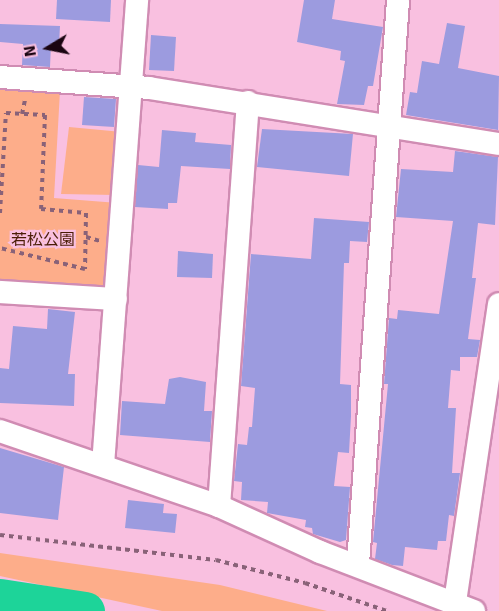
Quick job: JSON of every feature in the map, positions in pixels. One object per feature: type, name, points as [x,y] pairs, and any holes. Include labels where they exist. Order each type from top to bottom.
[{"type":"street","points":[[103,465],[137,0]]},
{"type":"street","points":[[358,564],[398,0]]},
{"type":"street","points":[[0,77],[132,87],[248,102],[499,144]]},
{"type":"street","points":[[219,506],[248,102]]},
{"type":"street","points":[[0,292],[116,299]]},
{"type":"street","points":[[0,431],[219,506],[464,607],[499,304]]},
{"type":"path","points":[[0,213],[6,113],[45,115],[41,209],[86,213],[85,269],[0,248]]},
{"type":"path","points":[[0,535],[216,560],[305,583],[387,611]]},
{"type":"green space","name":"若松公園","points":[[0,87],[60,91],[54,198],[118,203],[112,286],[0,279]]},
{"type":"green space","points":[[69,127],[122,132],[115,195],[61,194]]},
{"type":"green space","points":[[0,553],[220,585],[327,611],[162,611],[0,576]]},
{"type":"building","points":[[57,0],[111,0],[110,22],[56,19]]},
{"type":"building","points":[[304,0],[335,0],[332,19],[383,27],[373,86],[368,86],[364,105],[337,104],[345,61],[340,60],[341,51],[297,42]]},
{"type":"building","points":[[447,23],[465,26],[458,68],[499,76],[498,130],[406,115],[410,92],[417,93],[422,61],[439,64]]},
{"type":"building","points":[[0,24],[60,26],[59,45],[51,44],[50,67],[22,65],[23,44],[0,42]]},
{"type":"building","points":[[151,35],[176,37],[174,71],[149,70]]},
{"type":"building","points":[[84,97],[116,99],[114,127],[82,125]]},
{"type":"building","points":[[262,129],[353,134],[349,176],[257,167]]},
{"type":"building","points":[[162,130],[196,133],[195,142],[231,145],[230,169],[181,166],[177,203],[168,203],[168,209],[135,207],[138,165],[159,167]]},
{"type":"building","points":[[455,151],[498,157],[495,225],[478,223],[472,278],[476,278],[468,339],[480,340],[477,357],[460,357],[460,371],[451,370],[448,408],[456,408],[452,473],[460,473],[454,516],[449,515],[446,541],[438,541],[437,550],[405,547],[403,566],[392,565],[375,559],[377,543],[373,542],[388,384],[384,384],[389,318],[397,319],[398,310],[439,314],[453,221],[396,217],[401,169],[453,172]]},
{"type":"building","points":[[314,218],[369,222],[367,242],[350,241],[349,263],[344,263],[340,384],[351,385],[351,416],[349,453],[338,452],[334,486],[350,487],[346,540],[340,542],[313,534],[312,528],[305,527],[306,520],[267,513],[268,502],[241,500],[242,482],[234,481],[238,444],[247,445],[249,427],[252,427],[255,388],[241,386],[251,254],[311,259]]},
{"type":"building","points":[[178,251],[213,254],[212,278],[177,277]]},
{"type":"building","points":[[48,309],[75,312],[68,374],[75,374],[74,406],[0,403],[0,368],[9,369],[13,326],[47,329]]},
{"type":"building","points":[[180,377],[206,382],[204,411],[212,411],[210,442],[120,435],[122,401],[165,404],[169,379]]},
{"type":"building","points":[[0,448],[64,467],[58,520],[0,513]]},
{"type":"building","points":[[128,500],[164,504],[163,513],[177,514],[175,533],[125,528]]},
{"type":"waterway","points":[[0,598],[85,611]]}]
